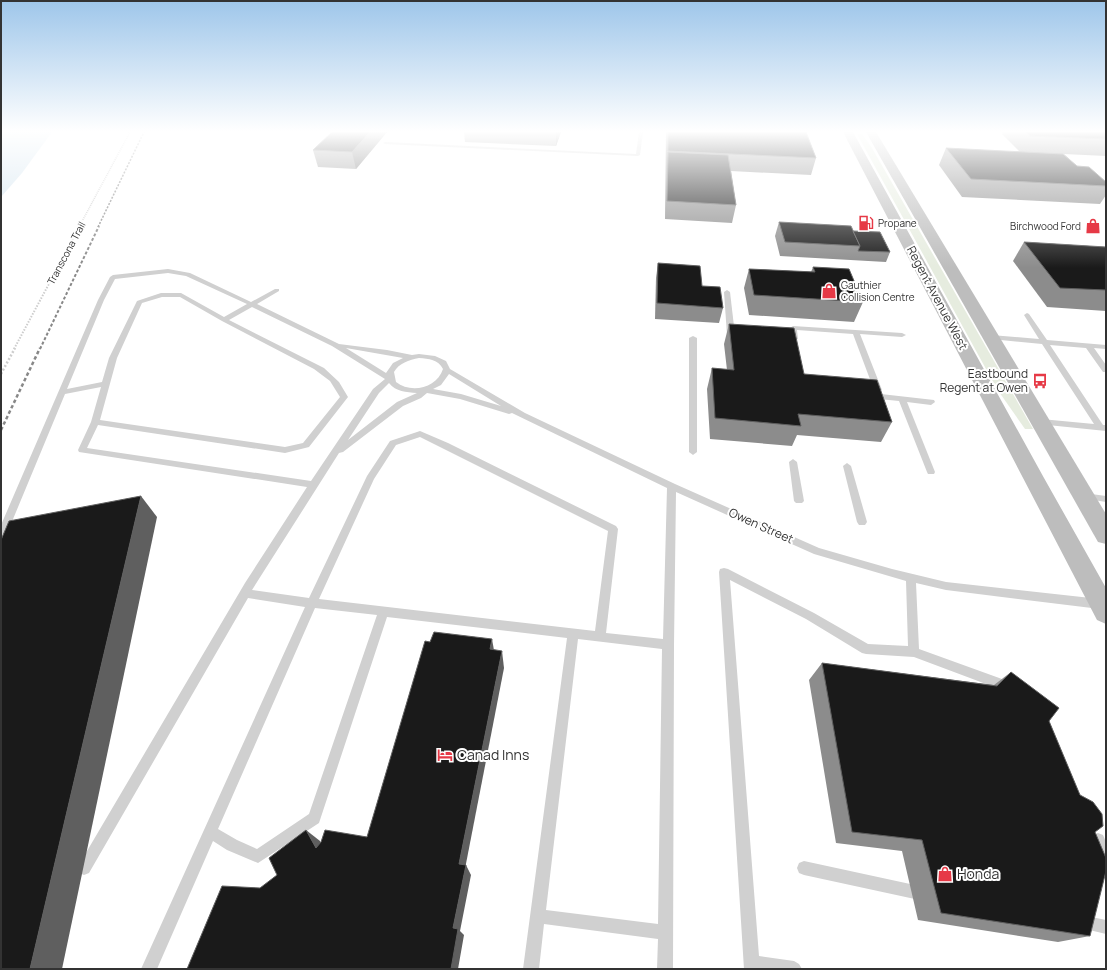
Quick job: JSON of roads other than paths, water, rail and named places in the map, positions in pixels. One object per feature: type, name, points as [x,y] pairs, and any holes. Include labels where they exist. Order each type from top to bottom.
[{"type":"main road","name":"Regent Avenue West","points":[[872,177],[1104,608]]},
{"type":"main road","name":"Regent Avenue West","points":[[897,177],[1106,535]]},
{"type":"lane","points":[[1,536],[101,300],[113,277],[168,271],[188,274],[335,344],[348,351],[376,372],[390,378]]},
{"type":"lane","points":[[224,320],[253,305],[277,290]]},
{"type":"lane","points":[[727,292],[732,340]]},
{"type":"lane","points":[[95,422],[285,450],[306,445],[344,397],[339,386],[330,376],[317,367],[224,320],[181,295],[161,295],[139,302],[113,358],[95,422],[82,450],[313,485]]},
{"type":"lane","points":[[1027,315],[1103,428]]},
{"type":"lane","points":[[795,344],[793,328],[902,336]]},
{"type":"lane","points":[[856,332],[880,397]]},
{"type":"lane","points":[[991,337],[1106,347]]},
{"type":"lane","points":[[692,338],[693,452]]},
{"type":"lane","name":"Owen Street","points":[[335,344],[411,357],[435,357],[446,365],[447,370],[522,415],[672,486],[817,551],[911,578],[946,586],[1104,608]]},
{"type":"lane","points":[[1088,346],[1106,370]]},
{"type":"lane","points":[[411,357],[393,368],[390,373],[390,378],[393,384],[399,388],[416,391],[426,390],[461,397],[522,415]]},
{"type":"lane","points":[[333,455],[400,404],[418,396],[442,381],[446,376],[447,370]]},
{"type":"lane","points":[[84,868],[245,593],[313,485],[376,391],[390,378]]},
{"type":"lane","points":[[62,392],[106,384]]},
{"type":"lane","points":[[868,396],[931,402]]},
{"type":"lane","points":[[902,399],[931,472]]},
{"type":"lane","points":[[1041,422],[1103,428]]},
{"type":"lane","points":[[148,969],[312,603],[370,478],[392,443],[420,434],[613,529],[600,637]]},
{"type":"lane","points":[[793,462],[799,500]]},
{"type":"lane","points":[[846,466],[862,522]]},
{"type":"lane","points":[[666,969],[668,645],[672,486]]},
{"type":"lane","points":[[1083,496],[1106,499]]},
{"type":"lane","points":[[794,969],[751,966],[724,572],[810,616],[866,648],[914,652],[998,683],[1015,696]]},
{"type":"lane","points":[[911,578],[914,652]]},
{"type":"lane","points":[[245,593],[312,603],[668,645]]},
{"type":"lane","points":[[210,832],[232,846],[258,856],[314,818],[384,611]]},
{"type":"lane","points":[[531,969],[573,634]]},
{"type":"lane","points":[[1094,829],[1106,858]]},
{"type":"lane","points":[[804,868],[934,895]]},
{"type":"lane","points":[[538,916],[666,933]]},
{"type":"lane","points":[[1071,920],[1106,927]]},
{"type":"water","points":[[1,177],[18,177],[1,197]]},
{"type":"railway","points":[[98,227],[122,177]]},
{"type":"railway","points":[[40,349],[99,226]]},
{"type":"railway","points":[[1,430],[40,348]]},
{"type":"place","name":"Propane","points":[[866,223]]},
{"type":"place","name":"Birchwood Ford","points":[[1093,226]]},
{"type":"place","name":"Gauthier Collision Centre","points":[[829,291]]},
{"type":"place","name":"Eastbound Regent at Owen","points":[[1040,381]]},
{"type":"place","name":"Canad Inns","points":[[445,755]]},
{"type":"place","name":"Honda","points":[[945,874]]}]
